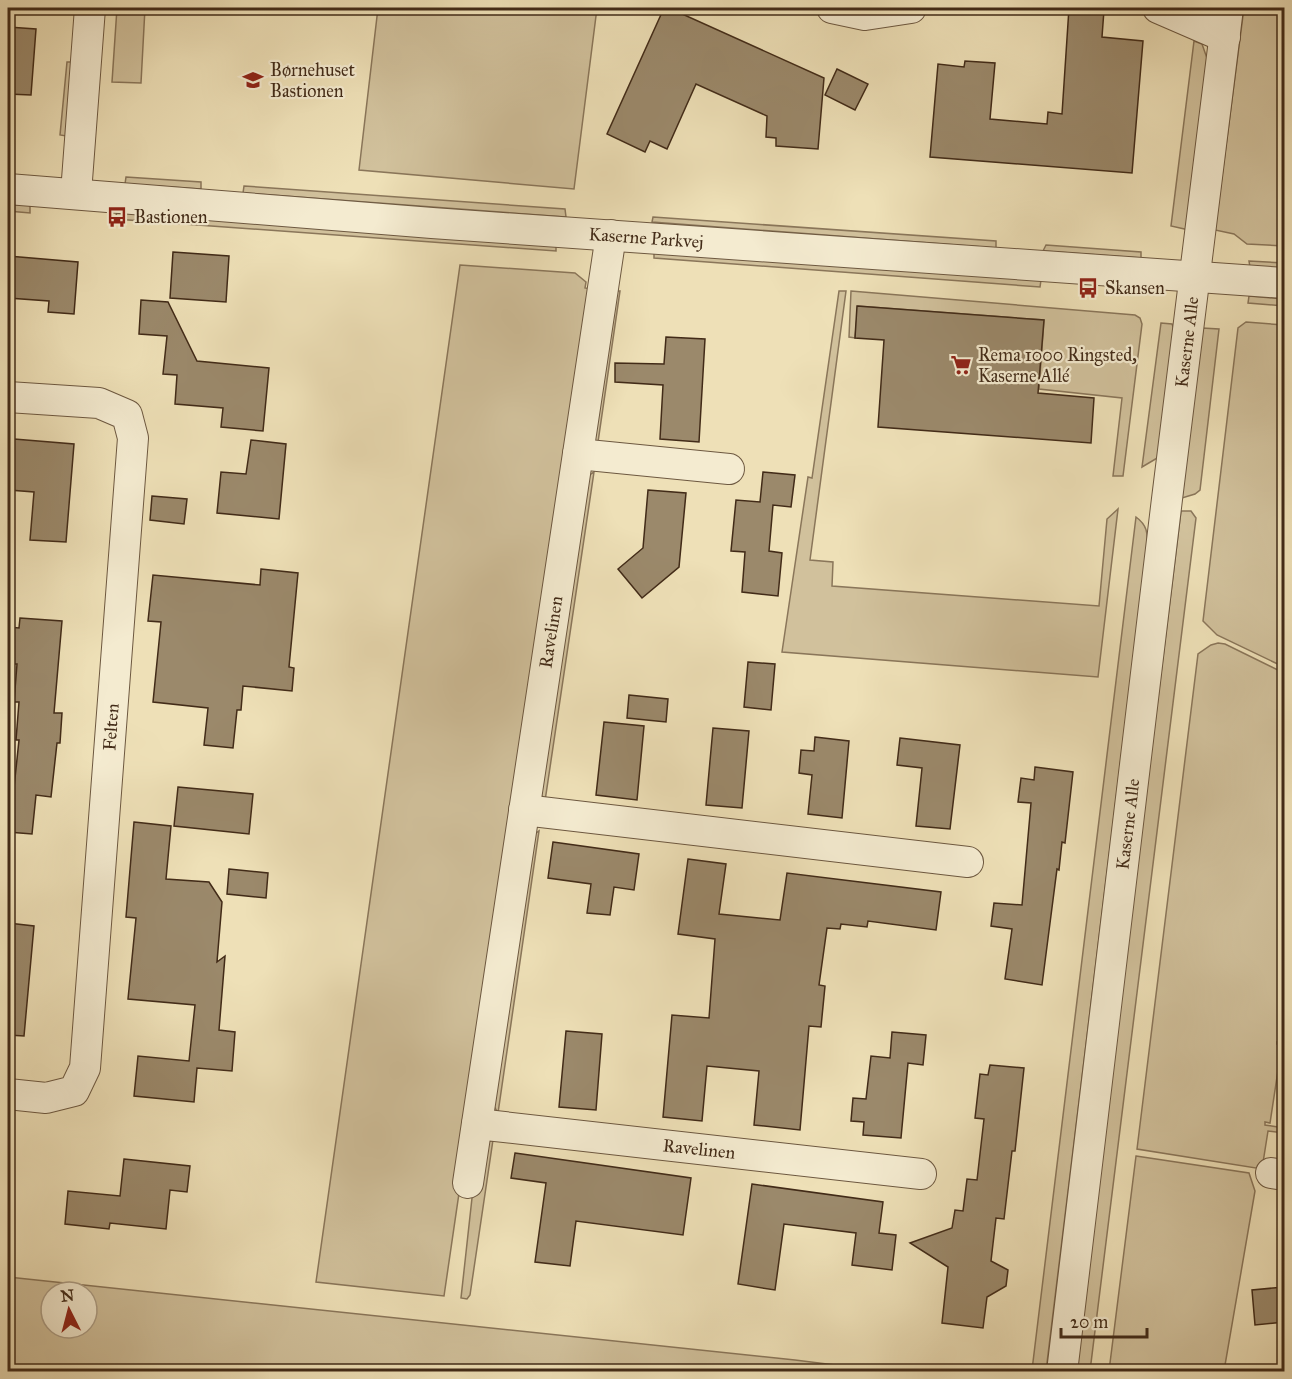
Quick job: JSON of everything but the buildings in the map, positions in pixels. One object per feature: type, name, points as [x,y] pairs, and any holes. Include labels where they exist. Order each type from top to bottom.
[{"type":"street","points":[[76,193],[90,8]]},
{"type":"street","points":[[832,8],[865,15],[911,8]]},
{"type":"street","points":[[1158,8],[1225,37]]},
{"type":"street","points":[[1194,277],[1228,8]]},
{"type":"street","name":"Kaserne Parkvej","points":[[8,189],[444,224],[1284,284]]},
{"type":"street","name":"Ravelinen","points":[[468,1183],[611,235]]},
{"type":"street","name":"Kaserne Alle","points":[[1062,1371],[1194,277]]},
{"type":"street","name":"Felten","points":[[8,397],[99,403],[126,415],[133,438],[85,1068],[74,1091],[46,1098],[8,1094]]},
{"type":"street","points":[[578,454],[729,469]]},
{"type":"street","points":[[524,810],[968,861]]},
{"type":"street","name":"Ravelinen","points":[[477,1124],[921,1174]]},
{"type":"shaded area","points":[[117,8],[145,8],[141,83],[112,82]]},
{"type":"shaded area","points":[[378,8],[597,8],[574,189],[359,170]]},
{"type":"shaded area","points":[[1244,8],[1284,8],[1284,246],[1247,244],[1234,234],[1215,230]]},
{"type":"shaded area","points":[[1194,41],[1202,44],[1208,61],[1189,230],[1171,226]]},
{"type":"shaded area","points":[[67,62],[72,62],[66,136],[60,135]]},
{"type":"shaded area","points":[[126,177],[201,182],[201,189],[125,184]]},
{"type":"shaded area","points":[[244,186],[565,209],[566,217],[243,193]]},
{"type":"shaded area","points":[[8,204],[30,205],[30,213],[8,211]]},
{"type":"shaded area","points":[[117,212],[556,244],[556,251],[115,219]]},
{"type":"shaded area","points":[[653,217],[996,241],[996,248],[652,222]]},
{"type":"shaded area","points":[[1046,245],[1141,252],[1141,258],[1043,251]]},
{"type":"shaded area","points":[[654,253],[1041,280],[1040,287],[654,258]]},
{"type":"shaded area","points":[[1249,261],[1284,263],[1284,269],[1250,267]]},
{"type":"shaded area","points":[[460,265],[575,273],[586,282],[585,288],[591,289],[444,1296],[316,1282]]},
{"type":"shaded area","points":[[614,291],[620,291],[598,442],[591,440]]},
{"type":"shaded area","points":[[839,291],[846,291],[810,560],[833,562],[832,586],[1099,606],[1107,519],[1118,509],[1098,677],[782,652],[808,477],[812,478]]},
{"type":"shaded area","points":[[851,291],[1135,315],[1140,318],[1142,324],[1123,476],[1113,476],[1122,398],[1039,389],[1044,320],[858,306],[855,338],[849,337]]},
{"type":"shaded area","points":[[1249,296],[1284,299],[1284,306],[1248,303]]},
{"type":"shaded area","points":[[1246,322],[1284,325],[1284,667],[1217,635],[1203,621],[1238,328]]},
{"type":"shaded area","points":[[1161,323],[1172,324],[1175,332],[1159,457],[1142,467]]},
{"type":"shaded area","points":[[1202,328],[1219,329],[1200,490],[1182,498]]},
{"type":"shaded area","points":[[594,472],[545,801],[538,790],[586,477]]},
{"type":"shaded area","points":[[1181,511],[1191,511],[1196,518],[1090,1371],[1075,1372]]},
{"type":"shaded area","points":[[1136,517],[1146,530],[1147,546],[1046,1371],[1032,1370]]},
{"type":"shaded area","points":[[1218,643],[1225,644],[1284,673],[1284,1041],[1277,1042],[1277,1044],[1282,1044],[1270,1123],[1265,1122],[1265,1125],[1284,1128],[1284,1133],[1268,1131],[1262,1169],[1137,1149],[1198,654]]},
{"type":"shaded area","points":[[539,831],[498,1113],[490,1099],[532,836]]},
{"type":"shaded area","points":[[493,1140],[470,1295],[467,1299],[461,1298],[473,1189],[487,1142]]},
{"type":"shaded area","points":[[1136,1156],[1249,1173],[1255,1191],[1224,1371],[1109,1371]]},
{"type":"shaded area","points":[[8,1277],[39,1280],[39,1340],[99,1340],[99,1287],[883,1371],[8,1371]]},
{"type":"place","name":"Børnehuset Bastionen","points":[[253,80]]},
{"type":"place","name":"Bastionen","points":[[117,217]]},
{"type":"place","name":"Skansen","points":[[1088,288]]},
{"type":"place","name":"Rema 1000 Ringsted, Kaserne Allé","points":[[961,365]]}]
